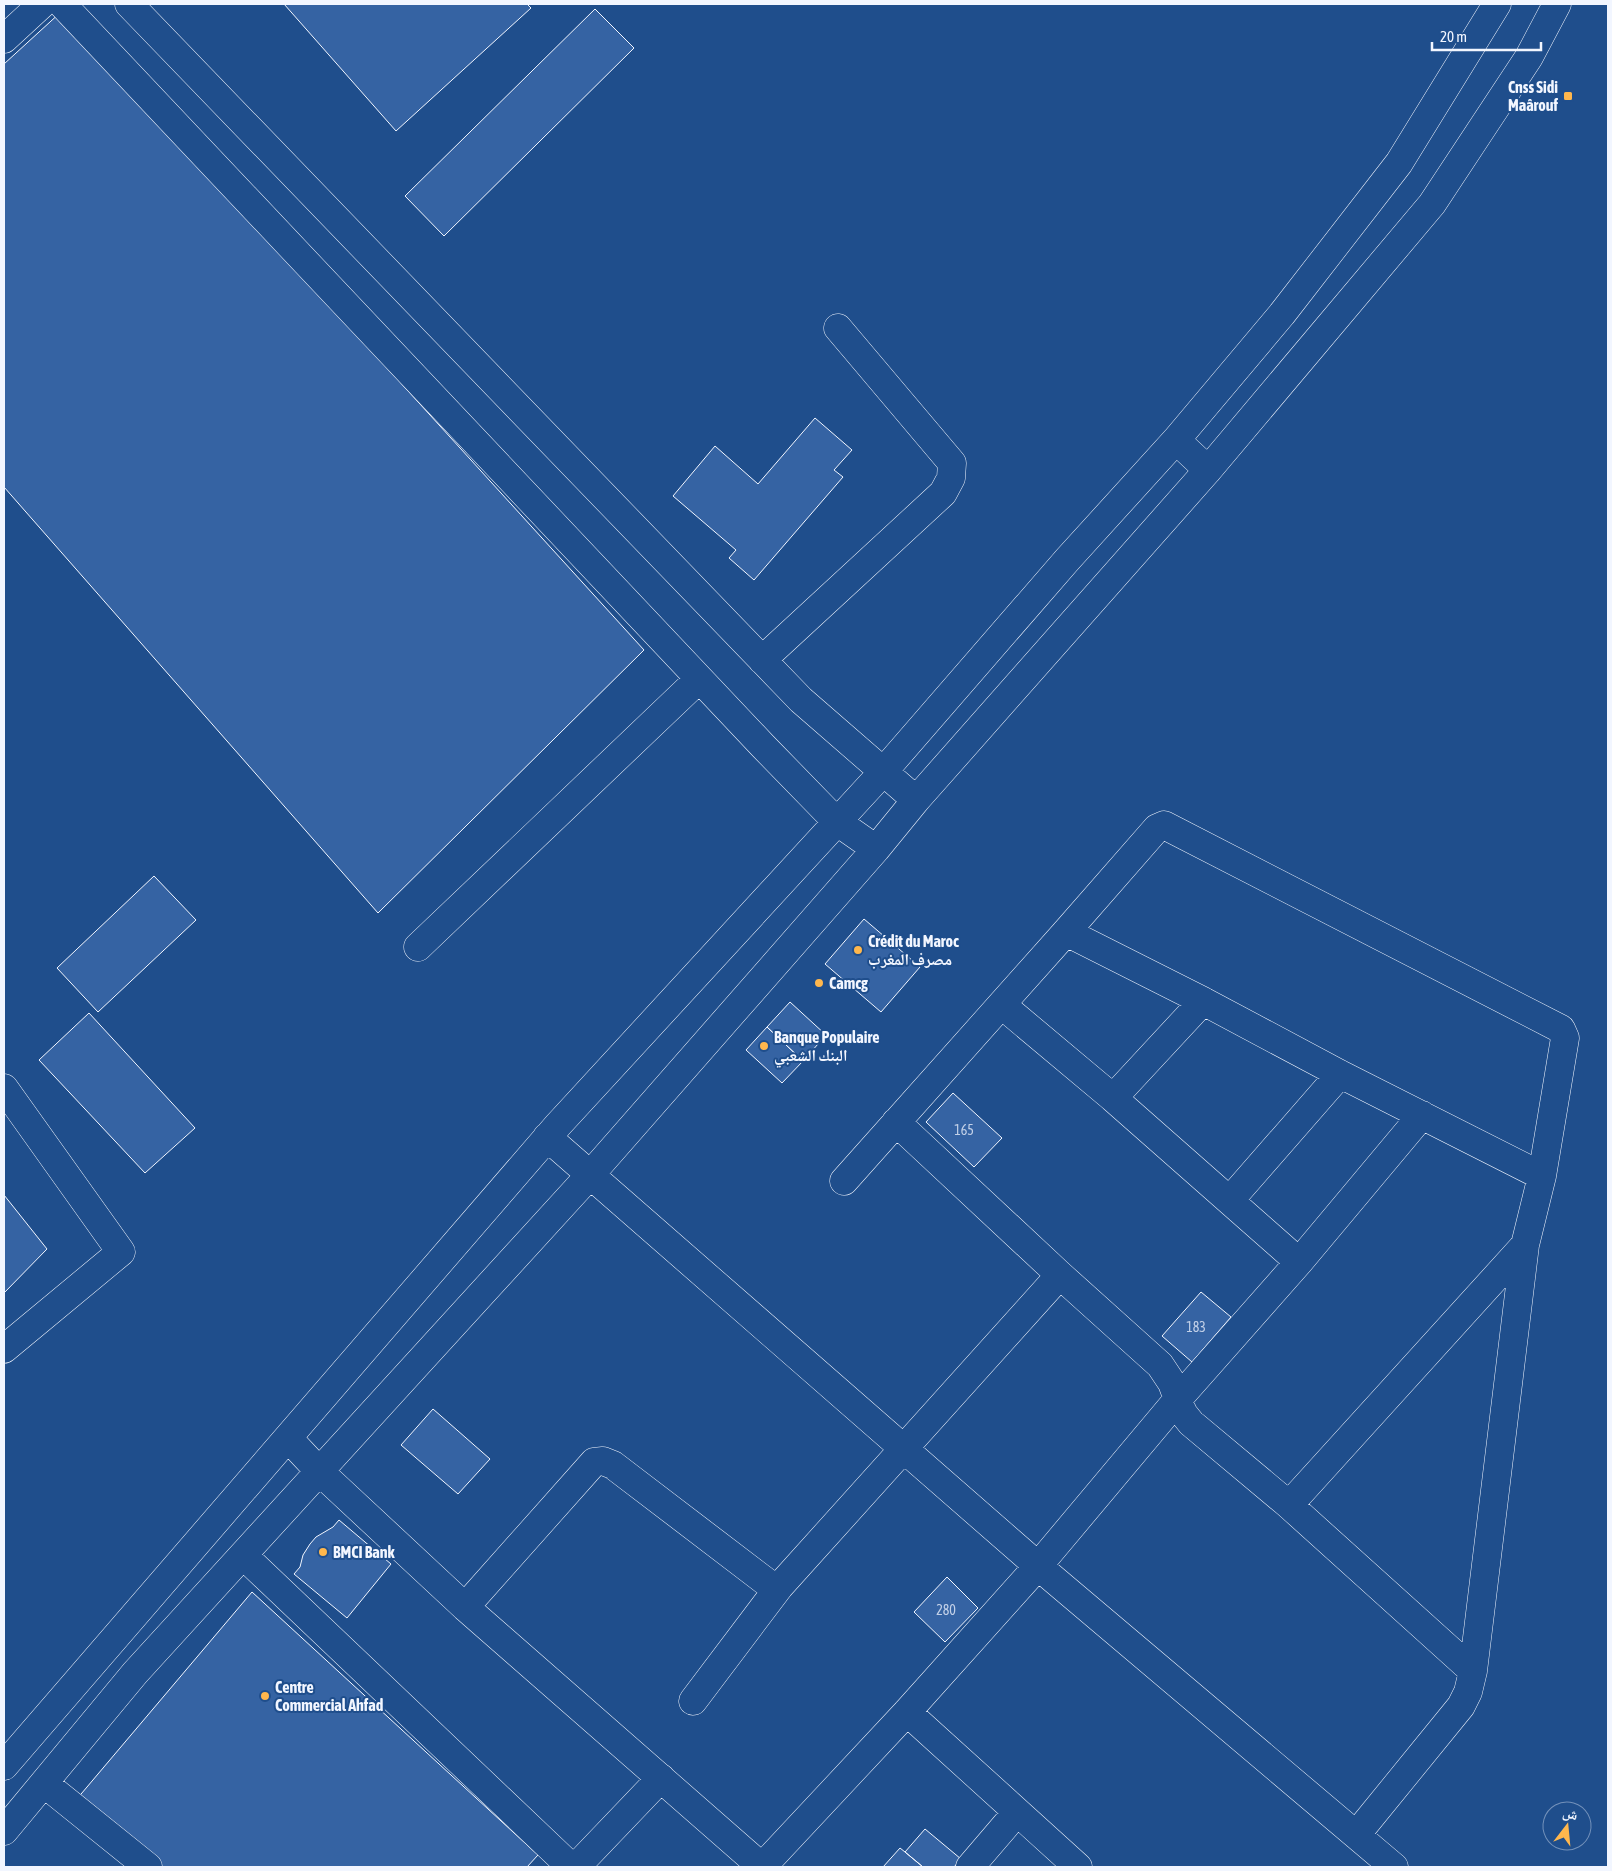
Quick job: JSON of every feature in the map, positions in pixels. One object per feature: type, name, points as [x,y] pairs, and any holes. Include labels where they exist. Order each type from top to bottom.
[{"type":"street","points":[[4,40],[42,4]]},
{"type":"street","points":[[62,4],[699,679],[836,821],[876,849]]},
{"type":"street","points":[[129,4],[801,700],[916,800]]},
{"type":"street","points":[[4,1766],[547,1137],[883,772],[1067,560],[1176,440],[1282,314],[1398,163],[1497,4]]},
{"type":"street","points":[[4,1832],[135,1673],[590,1175],[876,849],[916,800],[1208,470],[1432,204],[1529,57],[1557,4]]},
{"type":"street","points":[[762,660],[943,493],[951,478],[952,463],[838,328]]},
{"type":"street","points":[[1176,440],[1208,470]]},
{"type":"street","points":[[418,947],[699,679]]},
{"type":"street","points":[[844,1181],[1157,828],[1164,825],[1561,1029],[1565,1038],[1542,1176],[1525,1245],[1473,1671],[1468,1692],[1461,1706],[1356,1835]]},
{"type":"street","points":[[1066,932],[1542,1176]]},
{"type":"street","points":[[1113,1098],[1203,1001]]},
{"type":"street","points":[[1002,1005],[1113,1098],[1299,1262]]},
{"type":"street","points":[[1230,1200],[1340,1074]]},
{"type":"street","points":[[4,1088],[121,1252],[4,1350]]},
{"type":"street","points":[[288,1438],[319,1471],[465,1607],[762,1867],[907,1712],[1038,1566],[1178,1399],[1299,1262],[1422,1115]]},
{"type":"street","points":[[896,1122],[1060,1275],[1160,1365],[1172,1383],[1183,1413],[1191,1423],[1289,1505],[1473,1671]]},
{"type":"street","points":[[547,1137],[1038,1566],[1394,1867]]},
{"type":"street","points":[[1289,1505],[1525,1245]]},
{"type":"street","points":[[693,1701],[779,1587],[902,1448],[1060,1275]]},
{"type":"street","points":[[465,1607],[594,1462],[603,1460],[613,1465],[769,1584],[779,1587]]},
{"type":"street","points":[[243,1555],[571,1867]]},
{"type":"street","points":[[907,1712],[1078,1867]]},
{"type":"street","points":[[576,1867],[661,1778]]},
{"type":"street","points":[[45,1784],[148,1867]]},
{"type":"street","points":[[970,1867],[1017,1812]]},
{"type":"building","points":[[284,4],[527,4],[531,8],[396,131]]},
{"type":"building","points":[[595,9],[634,48],[444,236],[405,196]]},
{"type":"building","points":[[62,11],[644,650],[378,913],[4,487],[4,64]]},
{"type":"building","points":[[815,418],[852,450],[834,470],[843,477],[754,580],[729,558],[736,550],[673,496],[715,446],[758,484]]},
{"type":"building","points":[[154,876],[196,920],[98,1012],[57,968]]},
{"type":"building","points":[[864,919],[920,967],[881,1012],[825,964]]},
{"type":"building","points":[[790,1002],[826,1035],[803,1061],[767,1027]]},
{"type":"building","points":[[89,1013],[195,1128],[145,1173],[39,1060]]},
{"type":"building","points":[[767,1027],[803,1061],[782,1083],[746,1050]]},
{"type":"building","points":[[953,1093],[1002,1138],[974,1167],[926,1122]]},
{"type":"building","points":[[4,1195],[47,1249],[4,1293]]},
{"type":"building","points":[[1201,1292],[1231,1317],[1192,1362],[1162,1336]]},
{"type":"building","points":[[433,1409],[490,1459],[458,1494],[401,1445]]},
{"type":"building","points":[[339,1520],[391,1564],[347,1618],[294,1574],[300,1567],[303,1555],[310,1544],[316,1537],[333,1527]]},
{"type":"building","points":[[947,1577],[978,1608],[945,1642],[914,1612]]},
{"type":"building","name":"Centre Commercial Ahfad","points":[[252,1592],[538,1855],[527,1867],[155,1867],[76,1800]]},
{"type":"building","points":[[925,1829],[961,1859],[954,1867],[923,1867],[905,1852]]},
{"type":"building","points":[[900,1848],[905,1852],[923,1867],[883,1867]]},
{"type":"place","name":"Cnss Sidi Maârouf","points":[[1568,96]]},
{"type":"place","name":"Crédit du Maroc مصرف المغرب","points":[[858,950]]},
{"type":"place","name":"Camcg","points":[[819,983]]},
{"type":"place","name":"Banque Populaire البنك الشعبي","points":[[764,1046]]},
{"type":"place","name":"BMCI Bank","points":[[323,1552]]},
{"type":"place","name":"Centre Commercial Ahfad","points":[[265,1696]]}]
